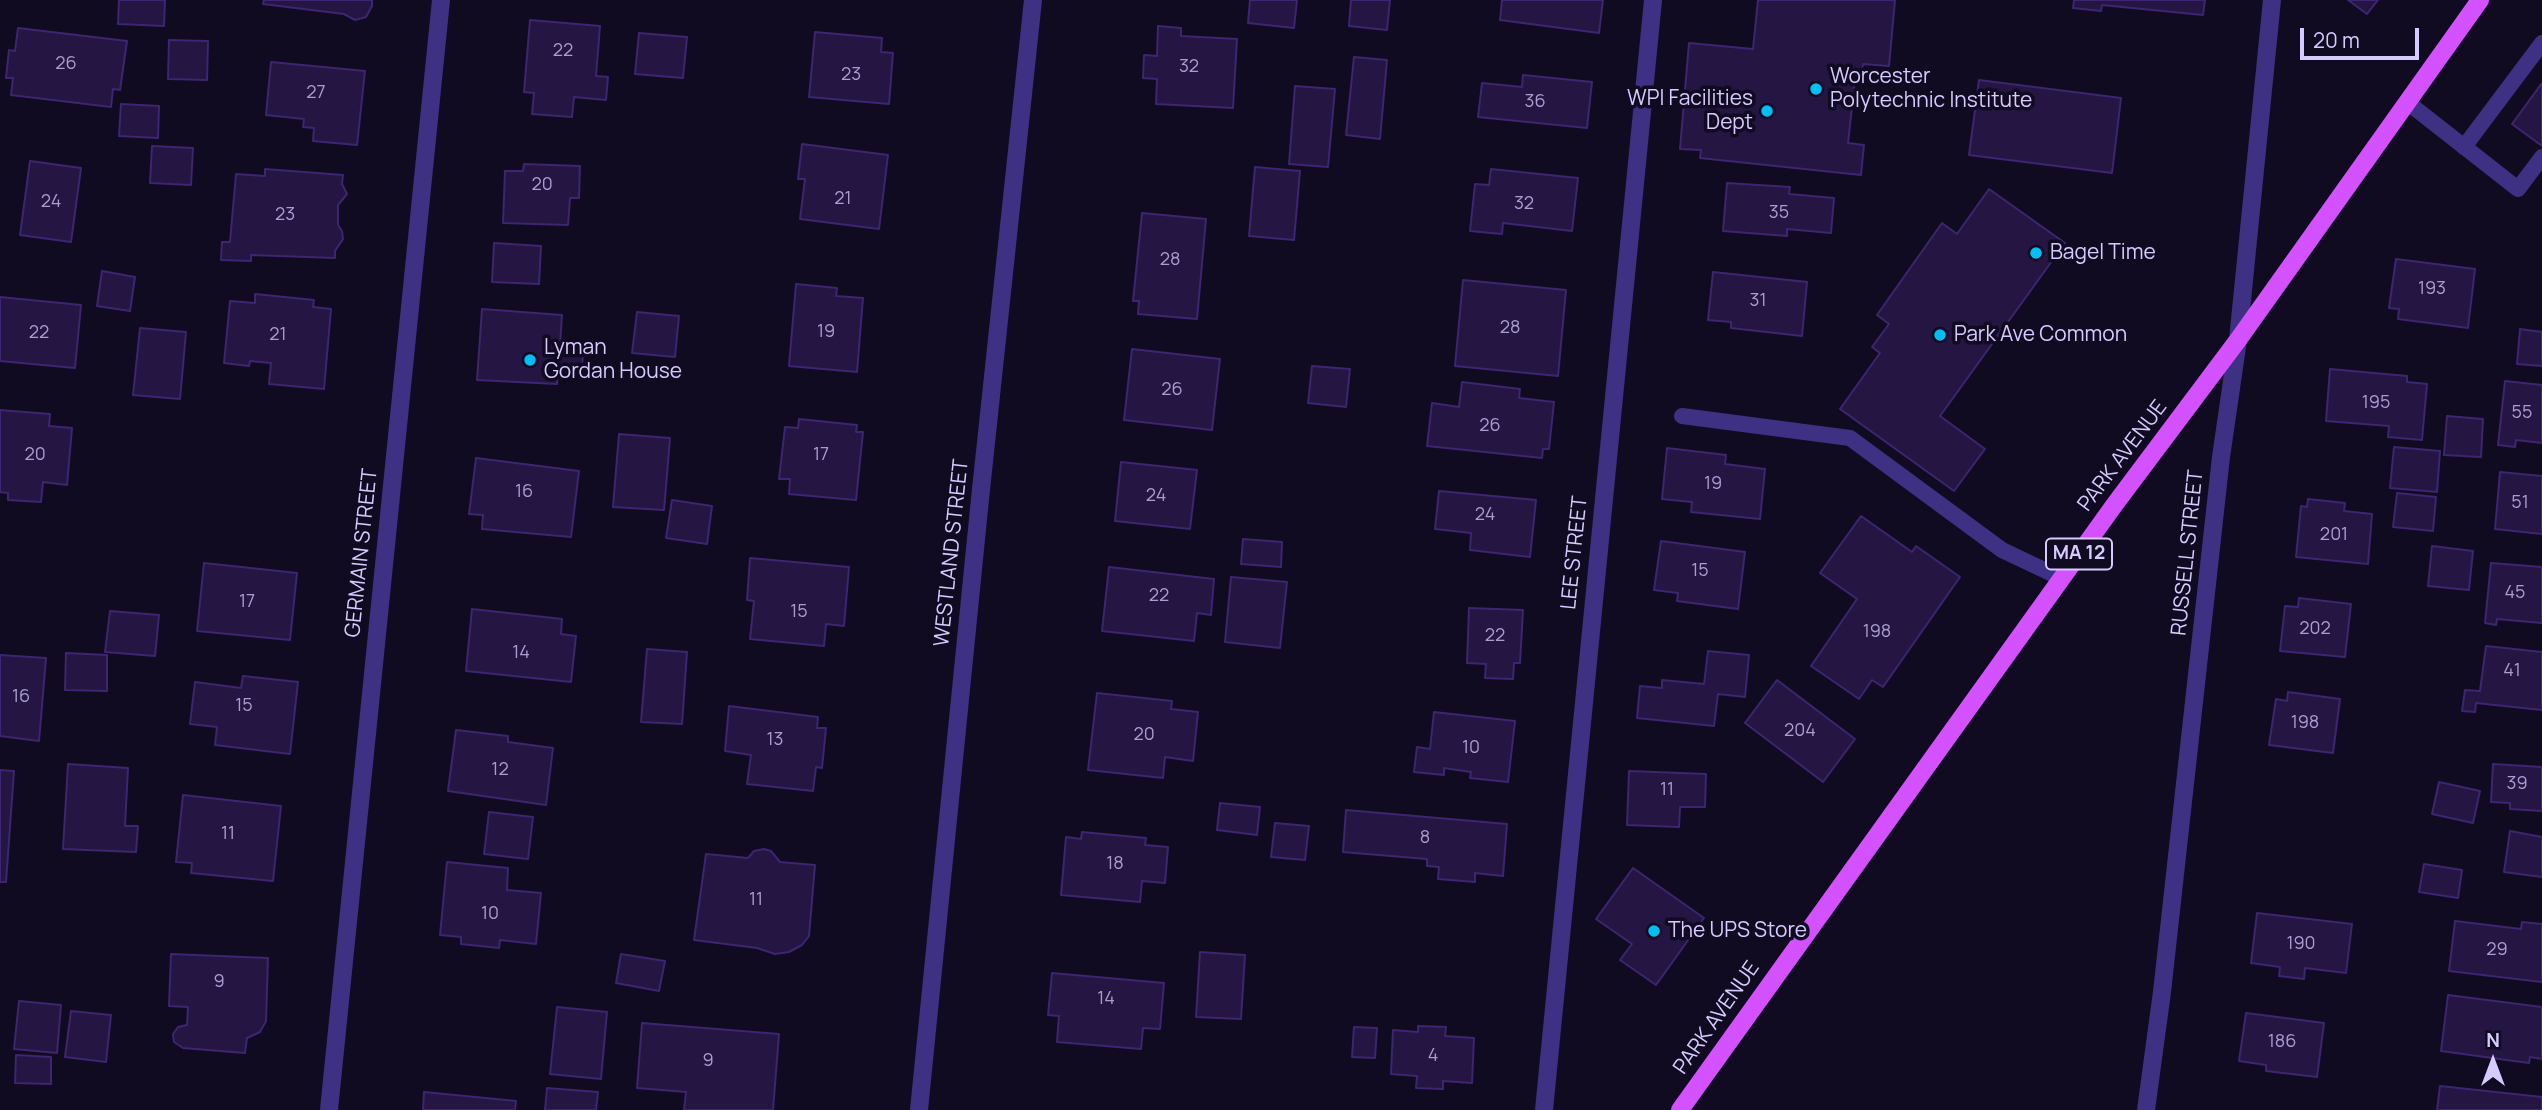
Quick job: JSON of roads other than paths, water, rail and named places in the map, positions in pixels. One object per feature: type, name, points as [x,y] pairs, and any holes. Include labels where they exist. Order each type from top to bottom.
[{"type":"main road","name":"PARK AVENUE","points":[[1680,1110],[2062,578],[2238,340],[2480,0]]},
{"type":"street","name":"GERMAIN STREET","points":[[329,1110],[441,0]]},
{"type":"street","name":"WESTLAND STREET","points":[[919,1110],[1033,0]]},
{"type":"street","name":"LEE STREET","points":[[1544,1110],[1653,0]]},
{"type":"street","name":"RUSSELL STREET","points":[[2146,1110],[2162,992],[2221,457],[2238,340],[2272,0]]},
{"type":"lane","points":[[2464,147],[2542,43]]},
{"type":"lane","points":[[2407,103],[2518,188],[2542,157]]},
{"type":"lane","points":[[1682,416],[1850,438],[2003,550],[2062,578]]},
{"type":"place","name":"Worcester Polytechnic Institute","points":[[1816,89]]},
{"type":"place","name":"WPI Facilities Dept","points":[[1767,111]]},
{"type":"place","name":"Bagel Time","points":[[2036,253]]},
{"type":"place","name":"Park Ave Common","points":[[1940,335]]},
{"type":"place","name":"Lyman Gordan House","points":[[530,360]]},
{"type":"place","name":"The UPS Store","points":[[1654,931]]}]
